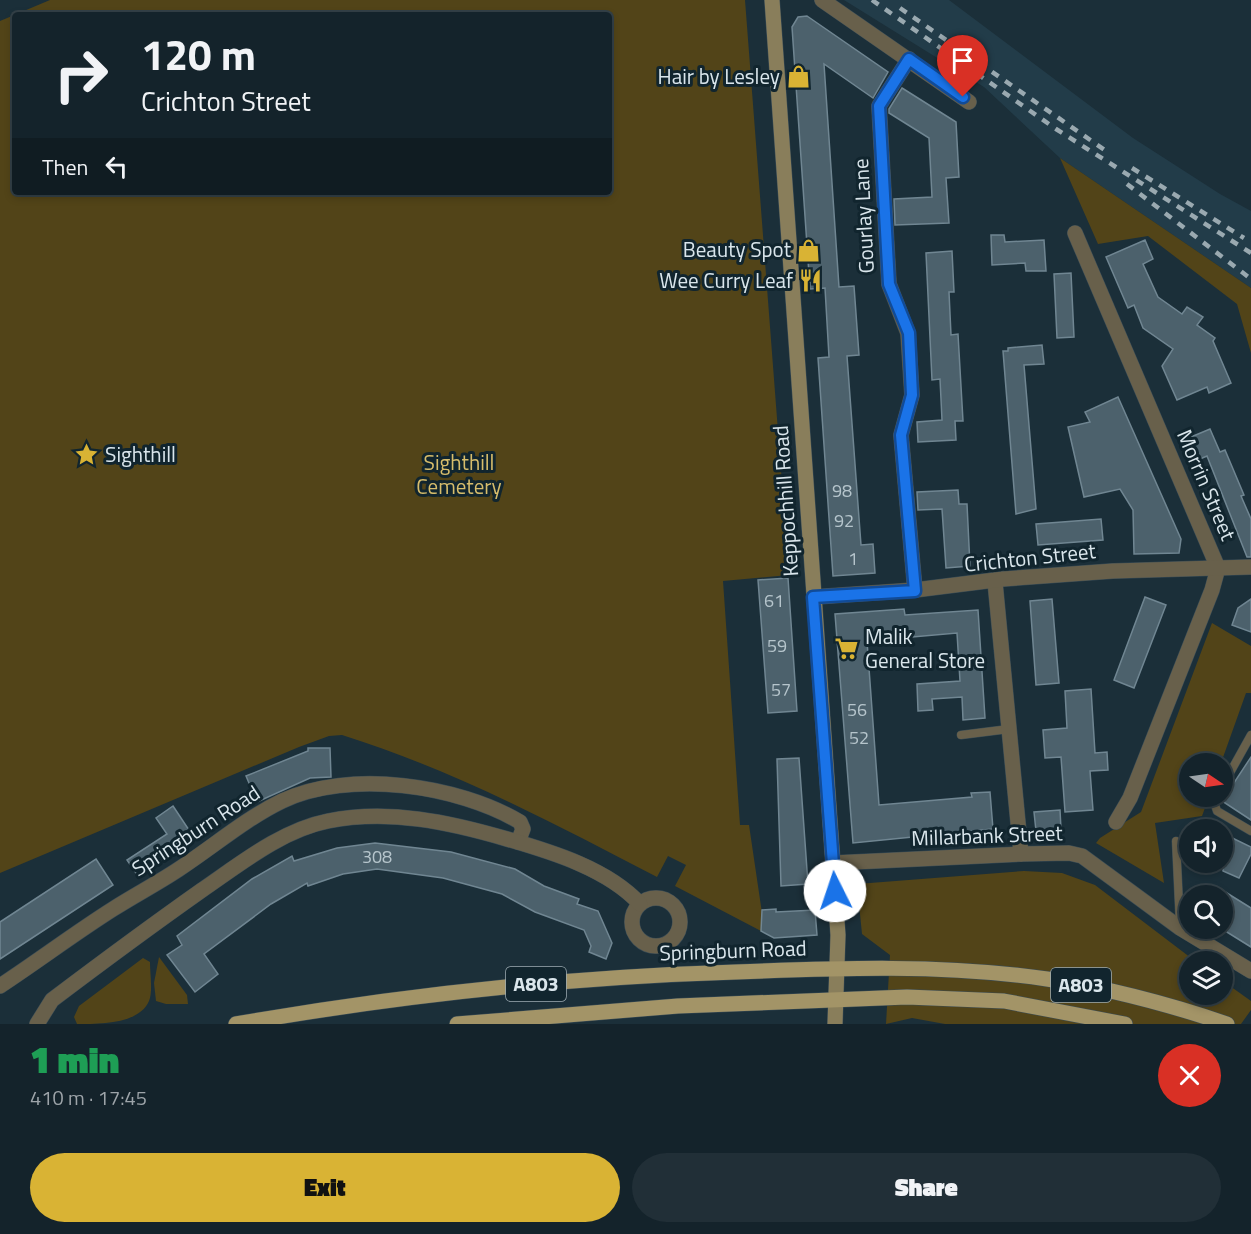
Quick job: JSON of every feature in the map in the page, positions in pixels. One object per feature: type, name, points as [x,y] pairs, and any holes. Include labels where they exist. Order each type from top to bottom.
[{"type":"main road","name":"Springburn Road","points":[[236,1024],[412,997],[613,977],[838,969],[959,971],[1048,979],[1161,1003],[1227,1024]]},
{"type":"main road","name":"A803","points":[[458,1024],[668,1006],[907,997],[983,999],[1040,1006],[1125,1024]]},
{"type":"street","name":"Keppochhill Road","points":[[772,0],[833,863],[838,969],[835,1024]]},
{"type":"street","points":[[822,0],[966,100]]},
{"type":"street","name":"Gourlay Lane","points":[[909,59],[879,106],[889,284],[909,333],[912,395],[901,435],[915,591]]},
{"type":"street","name":"Morrin Street","points":[[1076,232],[1218,568],[1212,590],[1130,798],[1116,822]]},
{"type":"street","name":"Crichton Street","points":[[813,597],[915,591],[995,582],[1003,579],[1113,571],[1251,567]]},
{"type":"street","points":[[995,582],[1021,854]]},
{"type":"street","name":"Springburn Road","points":[[0,986],[113,909],[181,868],[216,840],[284,800],[321,789],[354,785],[399,786],[471,800],[520,822],[524,829],[519,842]]},
{"type":"street","points":[[37,1024],[52,1000],[144,931],[247,859],[309,826],[353,818],[406,818],[461,826],[560,856],[623,887],[640,904]]},
{"type":"street","name":"Millarbank Street","points":[[833,863],[1069,853],[1082,856],[1179,927]]},
{"type":"street","name":"Millarbank Street","points":[[1198,939],[1251,971]]},
{"type":"lane","points":[[961,735],[1009,729]]},
{"type":"lane","points":[[1233,767],[1251,735]]},
{"type":"lane","points":[[1216,807],[1217,811],[1251,831]]},
{"type":"lane","points":[[1176,841],[1179,906]]},
{"type":"shaded area","points":[[844,0],[949,0],[1133,138],[1220,194],[1251,211],[1251,288],[1060,158],[984,87]]},
{"type":"green space","name":"Sighthill Cemetery","points":[[50,0],[745,0],[789,575],[723,581],[740,825],[749,825],[762,913],[761,931],[675,886],[686,865],[668,856],[657,877],[543,818],[465,782],[384,749],[342,735],[329,736],[299,747],[0,873],[0,21],[12,16],[12,195],[612,195],[612,12],[21,12]]},
{"type":"green space","points":[[1060,158],[1251,288],[1251,353],[1237,304],[1148,236],[1098,244]]},
{"type":"green space","points":[[1212,623],[1251,646],[1251,693],[1246,693],[1225,753],[1179,753],[1179,807],[1205,807],[1202,816],[1155,823],[1164,883],[1096,843],[1100,838],[1141,812]]},
{"type":"green space","points":[[1024,871],[1062,873],[1095,885],[1182,951],[1179,951],[1179,1005],[1233,1005],[1233,988],[1251,1001],[1251,1010],[1241,1024],[945,1024],[912,1018],[886,1024],[890,955],[862,934],[857,884]]},
{"type":"green space","points":[[159,957],[187,995],[188,1004],[166,1004],[156,1001],[154,983]]},
{"type":"green space","points":[[143,958],[150,962],[151,982],[149,1001],[144,1009],[118,1021],[77,1024],[74,1017],[79,1006]]},
{"type":"building","points":[[807,16],[888,72],[873,98],[824,64],[839,287],[854,286],[859,355],[847,356],[861,545],[873,544],[875,573],[833,576],[818,358],[829,357],[825,288],[810,289],[792,27],[798,17]]},
{"type":"building","points":[[902,88],[956,122],[959,177],[946,178],[949,223],[895,225],[894,199],[932,197],[929,138],[889,113],[889,109]]},
{"type":"building","points":[[991,235],[1004,235],[1005,242],[1044,240],[1046,271],[1026,271],[1025,263],[992,265]]},
{"type":"building","points":[[1145,240],[1153,259],[1143,264],[1158,297],[1182,314],[1187,307],[1203,317],[1197,325],[1215,338],[1213,341],[1231,383],[1209,393],[1207,387],[1177,400],[1162,366],[1173,349],[1143,328],[1134,305],[1128,308],[1106,257]]},
{"type":"building","points":[[952,251],[954,292],[949,292],[951,335],[958,334],[963,421],[955,421],[956,440],[918,442],[917,422],[942,420],[940,379],[932,380],[926,253]]},
{"type":"building","points":[[1071,273],[1074,337],[1057,338],[1054,274]]},
{"type":"building","points":[[1042,345],[1044,364],[1024,365],[1036,509],[1016,514],[1003,351],[1008,351],[1008,348]]},
{"type":"building","points":[[1118,397],[1181,539],[1179,553],[1134,554],[1133,510],[1120,489],[1084,497],[1068,427],[1090,422],[1085,412]]},
{"type":"building","points":[[1210,429],[1220,452],[1225,450],[1244,495],[1241,496],[1251,519],[1251,557],[1247,557],[1207,456],[1200,459],[1191,437]]},
{"type":"building","points":[[958,490],[959,504],[967,504],[970,566],[946,568],[942,509],[918,510],[917,492]]},
{"type":"building","points":[[1101,519],[1103,540],[1038,545],[1036,524]]},
{"type":"building","points":[[788,578],[797,711],[768,713],[758,580]]},
{"type":"building","points":[[1145,597],[1166,605],[1134,688],[1114,680]]},
{"type":"building","points":[[1052,599],[1059,683],[1036,685],[1030,601]]},
{"type":"building","points":[[1251,599],[1251,632],[1232,625],[1238,608]]},
{"type":"building","points":[[904,609],[905,615],[978,610],[985,718],[963,720],[962,697],[932,699],[933,710],[918,711],[917,684],[960,681],[957,633],[867,641],[879,805],[972,797],[971,793],[990,792],[993,829],[853,843],[835,614]]},
{"type":"building","points":[[1091,689],[1095,753],[1107,752],[1108,770],[1090,771],[1093,810],[1065,812],[1061,757],[1045,758],[1043,730],[1067,728],[1065,691]]},
{"type":"building","points":[[308,748],[330,748],[331,777],[310,778],[257,802],[246,776],[308,751]]},
{"type":"building","points":[[1251,757],[1251,820],[1231,807],[1233,807],[1233,784]]},
{"type":"building","points":[[799,758],[808,884],[781,886],[777,759]]},
{"type":"building","points":[[173,806],[195,839],[138,876],[127,860],[167,834],[156,818]]},
{"type":"building","points":[[1060,810],[1061,829],[1036,831],[1034,812]]},
{"type":"building","points":[[1233,838],[1251,847],[1251,854],[1239,878],[1228,873],[1233,873]]},
{"type":"building","points":[[375,843],[451,852],[515,869],[544,886],[579,899],[577,904],[598,911],[612,943],[606,959],[589,952],[591,946],[584,930],[535,912],[502,894],[443,878],[377,869],[343,874],[308,886],[307,883],[271,904],[204,954],[218,974],[195,992],[167,955],[182,945],[177,936],[252,879],[292,856],[294,861],[337,848]]},
{"type":"building","points":[[96,859],[113,885],[0,959],[0,922]]},
{"type":"building","points":[[1233,897],[1251,908],[1251,947],[1233,936]]},
{"type":"building","points":[[776,909],[776,912],[815,910],[817,935],[774,938],[761,931],[762,910]]},
{"type":"railway","points":[[872,0],[1056,129],[1251,253]]},
{"type":"railway","points":[[900,8],[1109,153]]},
{"type":"railway","points":[[1132,168],[1244,238]]},
{"type":"railway","points":[[1127,184],[1251,279]]},
{"type":"place","name":"Hair by Lesley","points":[[798,77]]},
{"type":"place","name":"Beauty Spot","points":[[809,250]]},
{"type":"place","name":"Wee Curry Leaf","points":[[811,281]]},
{"type":"place","name":"Sighthill","points":[[87,455]]},
{"type":"place","name":"Malik General Store","points":[[847,649]]},
{"type":"route","points":[[835,891],[813,597],[915,591],[901,435],[912,395],[909,333],[889,284],[879,106],[883,95],[909,59],[963,97]]}]
